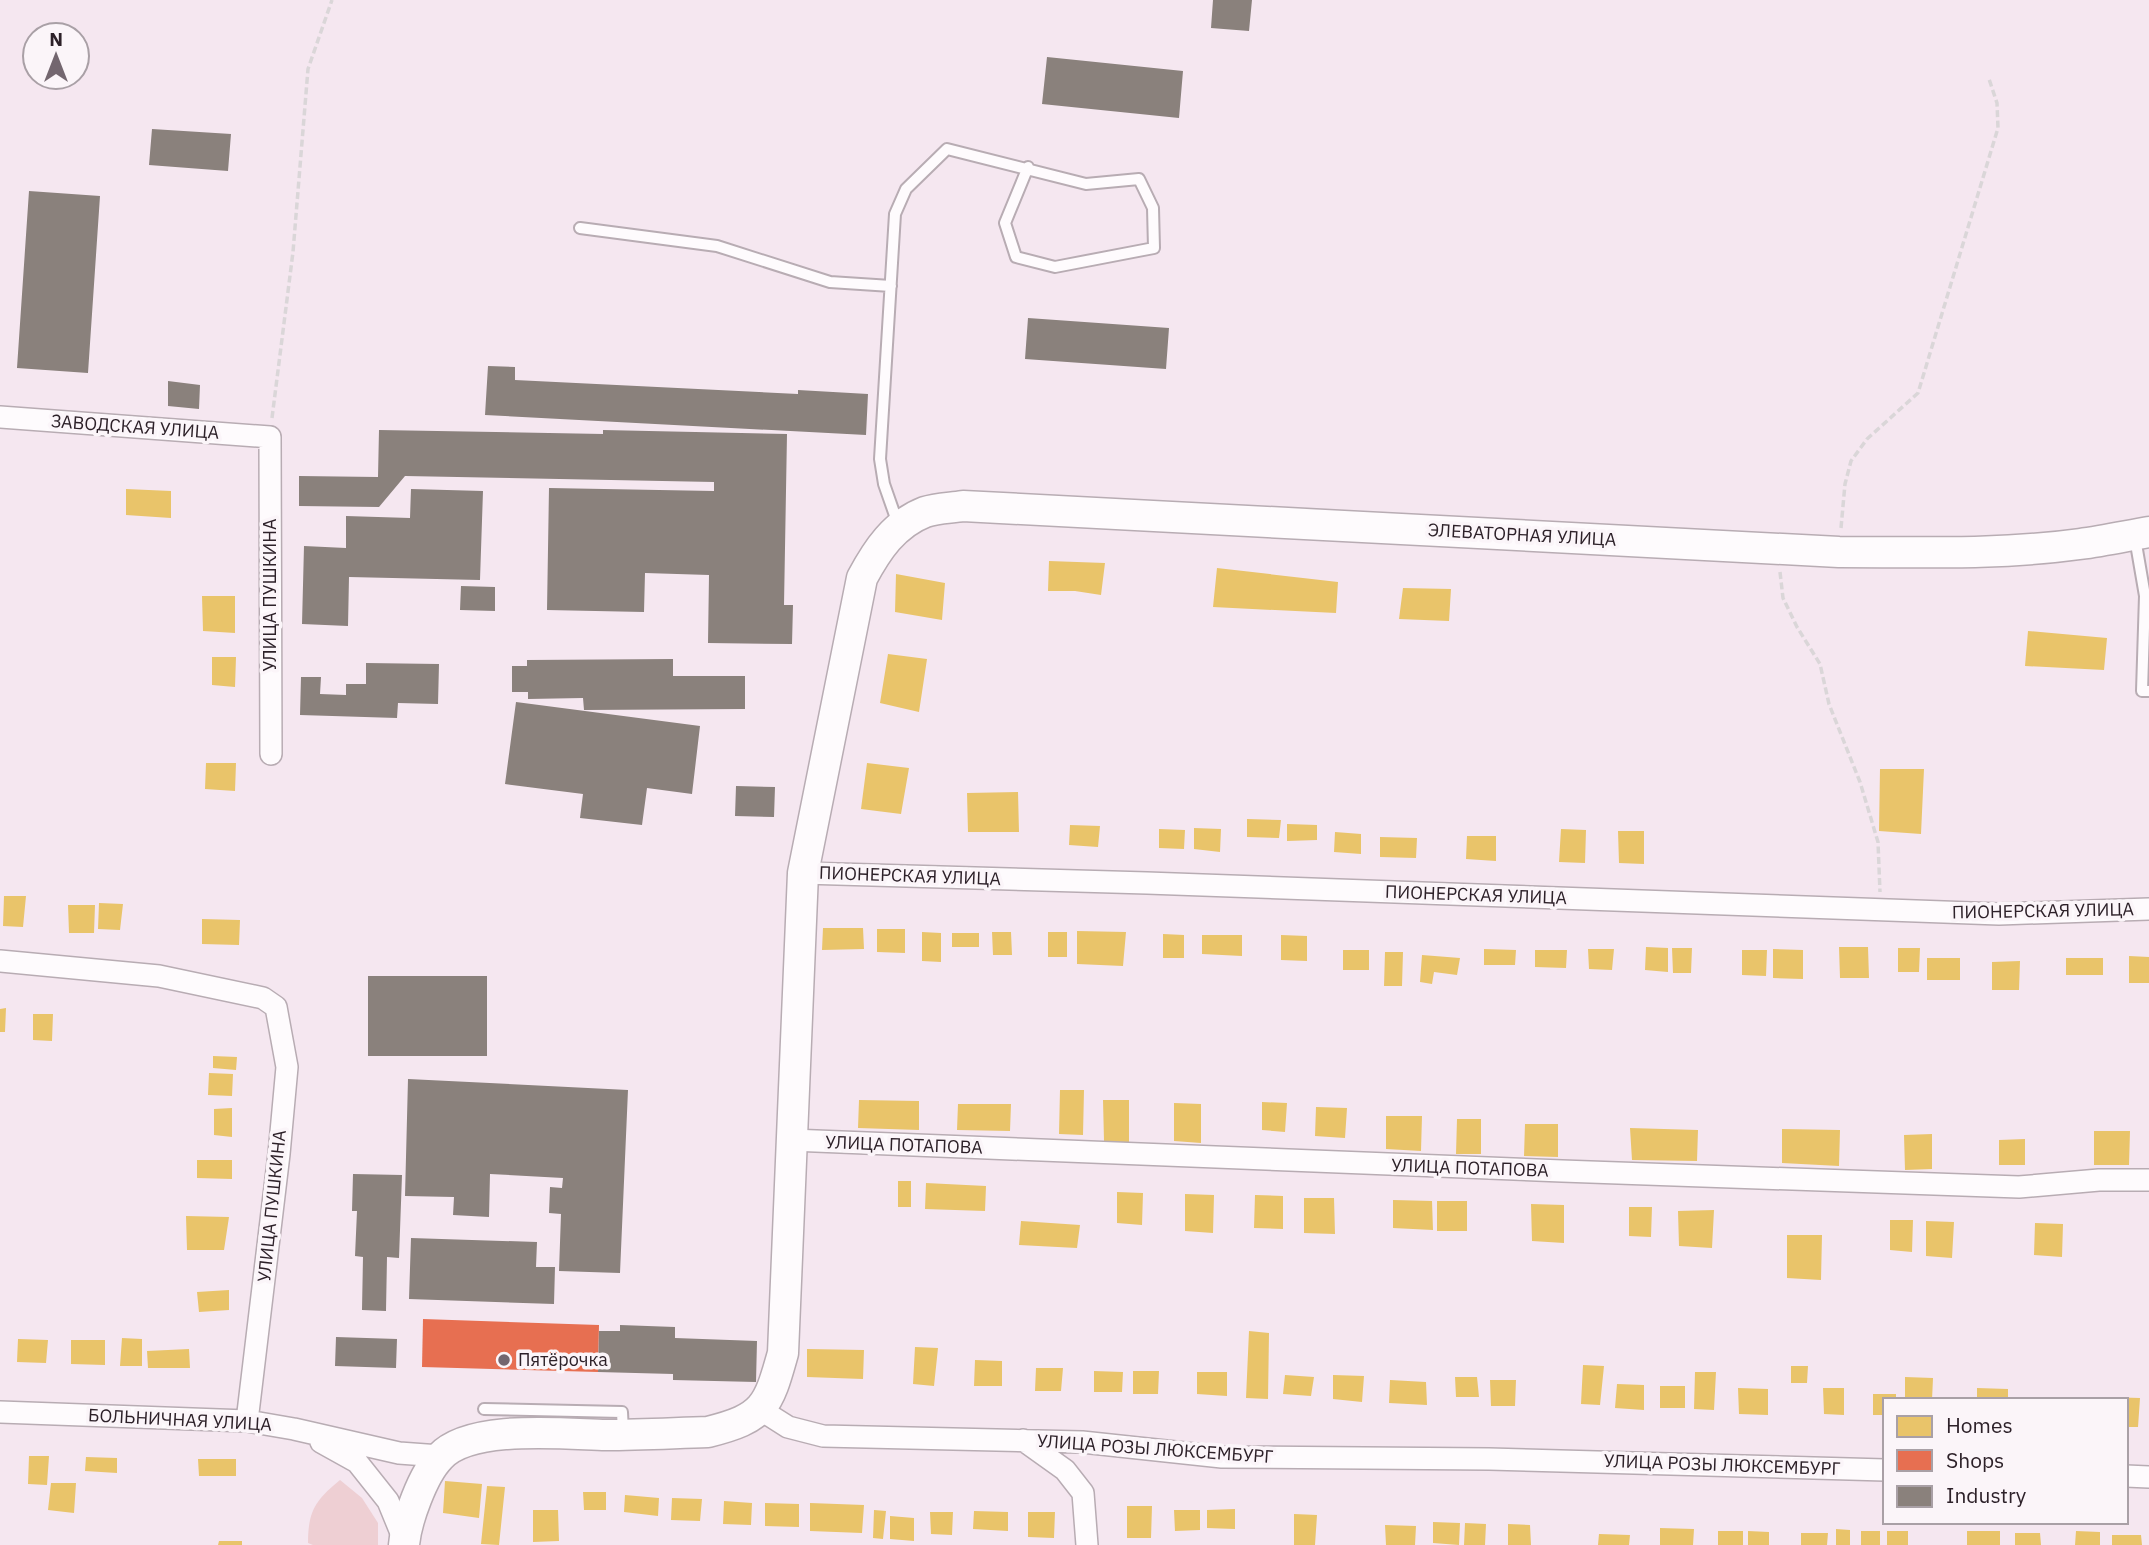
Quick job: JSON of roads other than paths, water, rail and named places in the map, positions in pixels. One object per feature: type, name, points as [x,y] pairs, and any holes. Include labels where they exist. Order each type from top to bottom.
[{"type":"main road","name":"ЭЛЕВАТОРНАЯ УЛИЦА","points":[[898,526],[927,512],[963,506],[1839,552],[2027,549],[2081,544],[2142,533]]},
{"type":"main road","points":[[404,1542],[423,1480],[440,1456],[455,1446],[483,1437],[518,1433],[708,1432],[735,1425],[761,1410],[774,1385],[783,1353],[803,873],[862,578],[875,553],[898,526]]},
{"type":"street","name":"ЗАВОДСКАЯ УЛИЦА","points":[[0,417],[270,437]]},
{"type":"street","name":"УЛИЦА ПУШКИНА","points":[[270,437],[271,754]]},
{"type":"street","name":"ПИОНЕРСКАЯ УЛИЦА","points":[[803,873],[1998,914],[2149,909]]},
{"type":"street","name":"УЛИЦА ПУШКИНА","points":[[0,961],[159,976],[263,998],[276,1007],[287,1067],[247,1421]]},
{"type":"street","name":"УЛИЦА ПОТАПОВА","points":[[791,1140],[2019,1187],[2099,1180],[2149,1180]]},
{"type":"street","name":"УЛИЦА РОЗЫ ЛЮКСЕМБУРГ","points":[[761,1410],[789,1427],[823,1436],[1082,1442],[1222,1457],[1489,1459],[1883,1470]]},
{"type":"street","name":"БОЛЬНИЧНАЯ УЛИЦА","points":[[0,1412],[247,1421],[399,1453],[440,1456]]},
{"type":"street","points":[[294,1429],[357,1462],[388,1501],[404,1542]]},
{"type":"street","points":[[1023,1440],[1065,1469],[1083,1493],[1087,1545]]},
{"type":"street","points":[[2128,1476],[2149,1477]]},
{"type":"lane","points":[[898,526],[884,484],[880,459],[895,214],[906,189],[947,149],[1028,167],[1086,184],[1139,179],[1153,208],[1154,248],[1055,267],[1016,257],[1005,223],[1028,167]]},
{"type":"lane","points":[[580,228],[717,246],[830,282],[891,286]]},
{"type":"lane","points":[[2142,533],[2145,596],[2142,691],[2149,691]]},
{"type":"lane","points":[[484,1409],[622,1412],[623,1434]]},
{"type":"place","name":"Пятёрочка","points":[[504,1360]]}]
